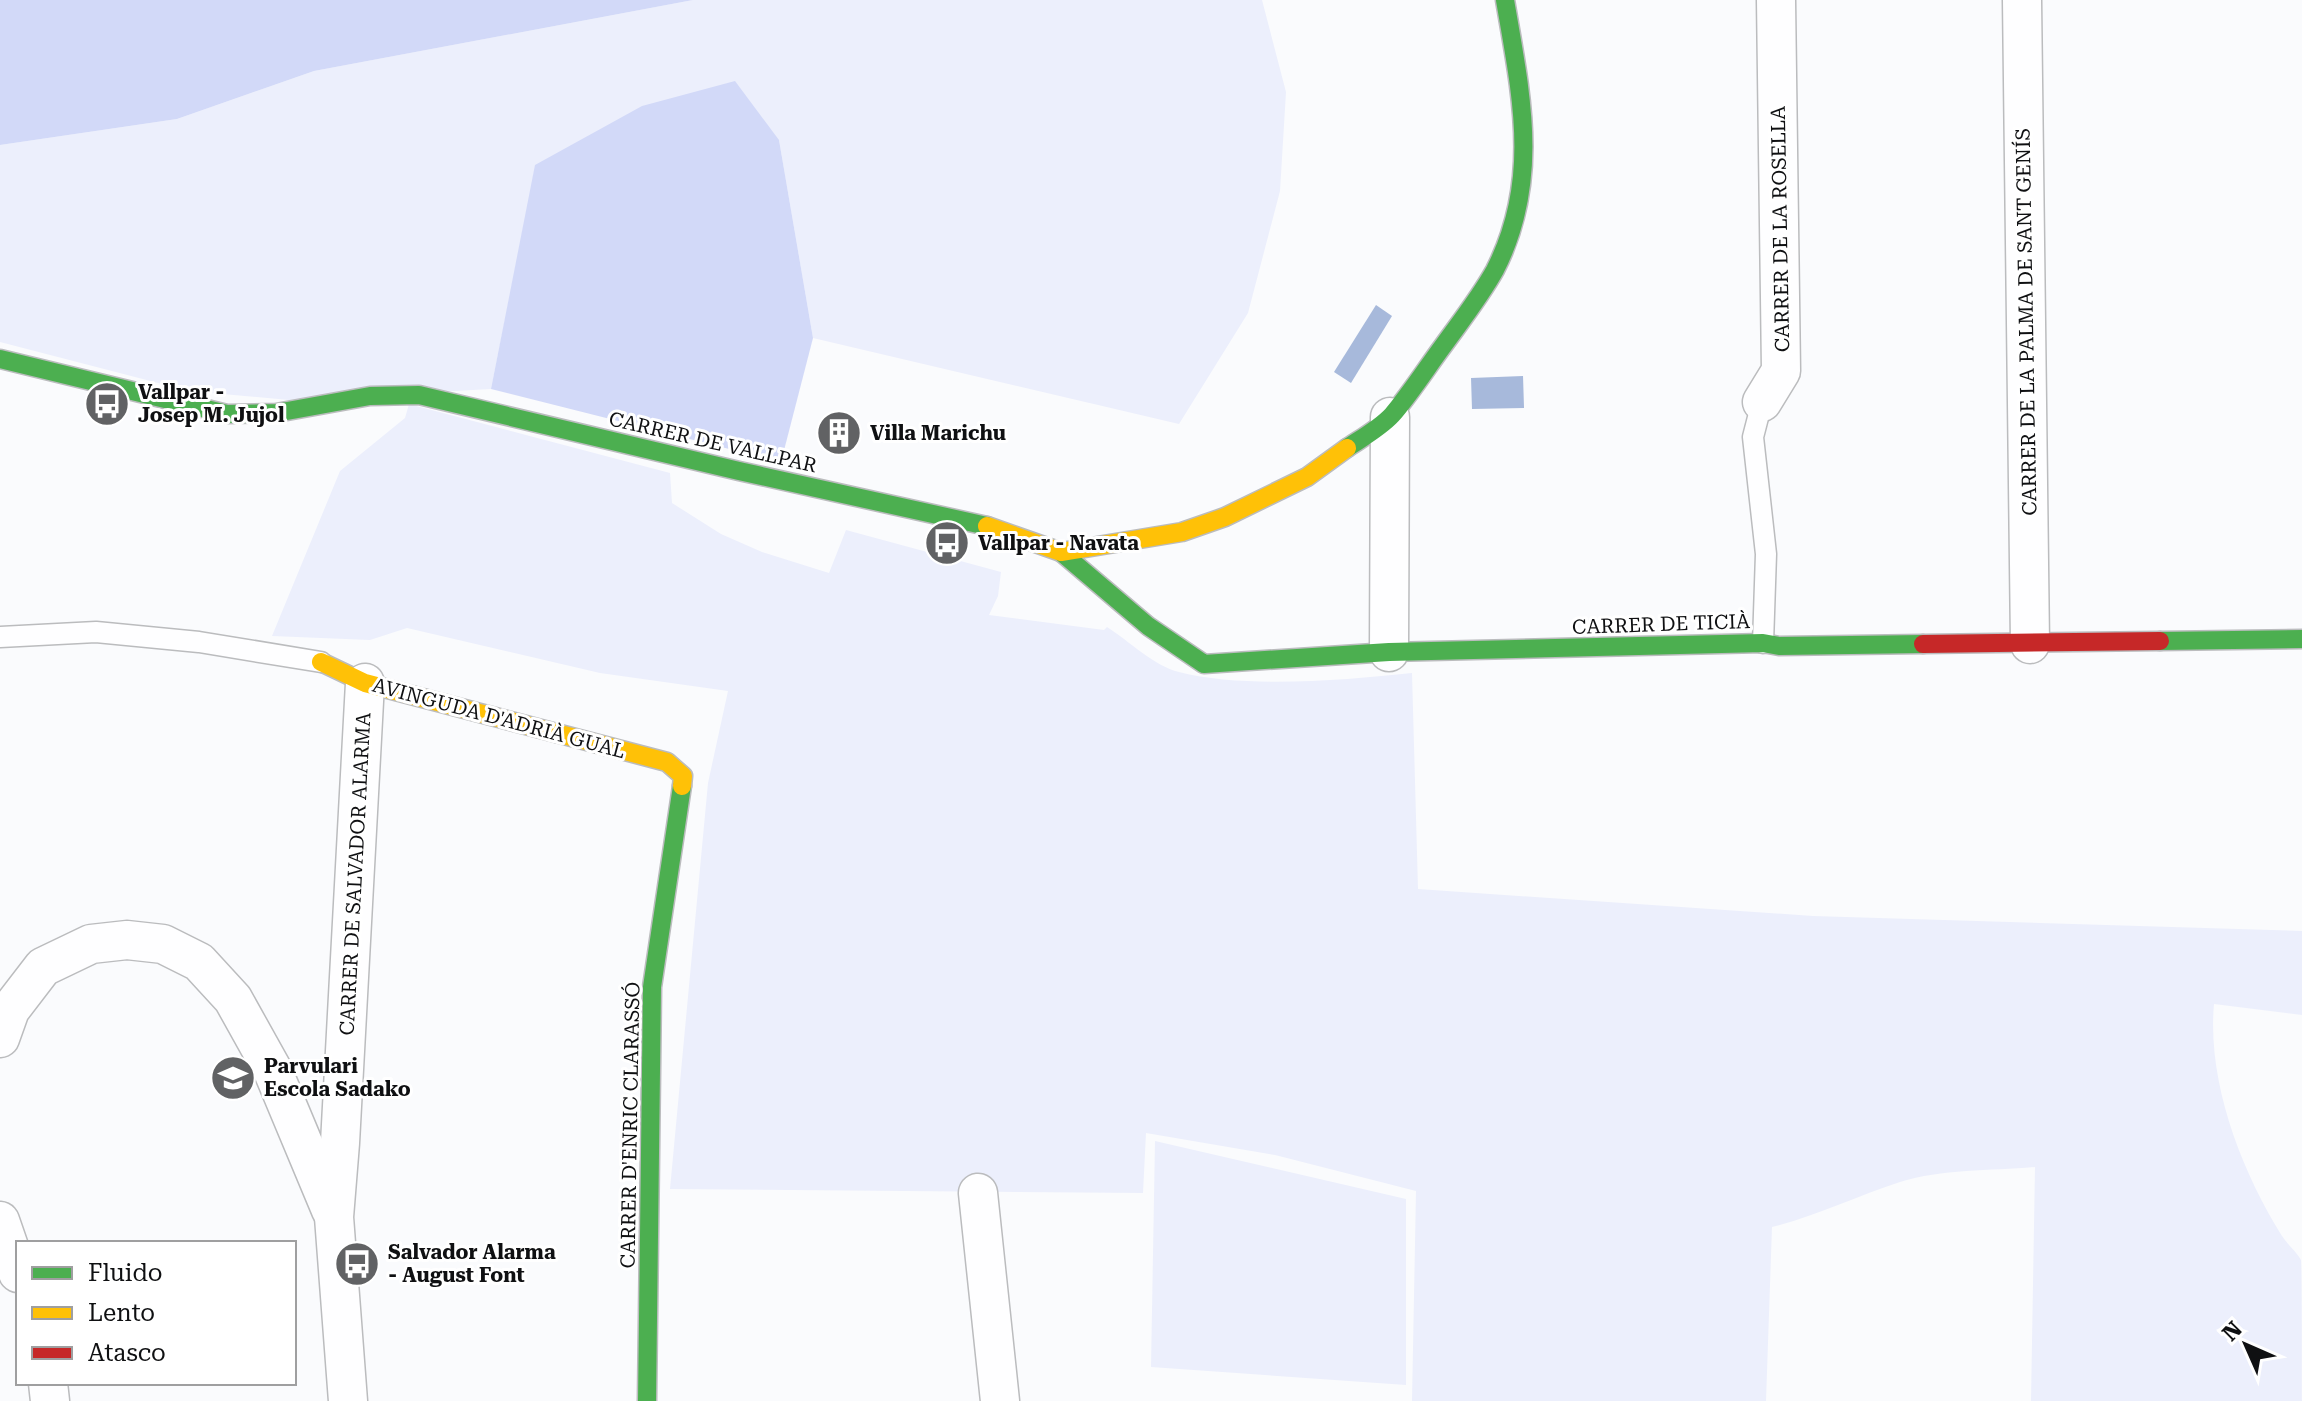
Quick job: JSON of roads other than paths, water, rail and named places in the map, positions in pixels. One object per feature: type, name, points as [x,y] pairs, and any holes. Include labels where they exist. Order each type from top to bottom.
[{"type":"street","name":"CARRER DE VALLPAR","points":[[0,359],[246,416],[289,412],[379,393],[419,395],[650,451],[996,528],[1061,552],[1182,532],[1225,517],[1307,477],[1390,417],[1477,300],[1495,269],[1512,226],[1524,169],[1523,104],[1505,0]]},
{"type":"street","name":"CARRER DE LA ROSELLA","points":[[1762,402],[1781,371],[1776,0]]},
{"type":"street","name":"CARRER DE LA PALMA DE SANT GENÍS","points":[[2022,0],[2030,644]]},
{"type":"street","points":[[1389,652],[1390,417]]},
{"type":"street","name":"CARRER DE TICIÀ","points":[[1061,552],[1148,626],[1204,664],[1389,652],[1763,643],[1779,646],[2302,639]]},
{"type":"street","name":"AVINGUDA D'ADRIÀ GUAL","points":[[321,662],[365,683],[667,762]]},
{"type":"street","name":"CARRER DE SALVADOR ALARMA","points":[[348,1401],[334,1217],[365,683]]},
{"type":"street","name":"CARRER D'ENRIC CLARASSÓ","points":[[647,1401],[652,987],[683,776],[667,762]]},
{"type":"street","points":[[0,1038],[10,1010],[43,967],[91,944],[127,940],[163,944],[199,962],[233,999],[272,1069],[334,1217]]},
{"type":"street","points":[[978,1193],[1000,1401]]},
{"type":"street","points":[[0,1221],[16,1267]]},
{"type":"lane","name":"CARRER DE LA ROSELLA","points":[[1762,402],[1753,437],[1766,554],[1763,643]]},
{"type":"lane","name":"AVINGUDA D'ADRIÀ GUAL","points":[[0,637],[96,632],[199,642],[321,662]]},
{"type":"place","name":"Vallpar - Josep M. Jujol","points":[[107,404]]},
{"type":"place","name":"Villa Marichu","points":[[839,433]]},
{"type":"place","name":"Vallpar - Navata","points":[[947,543]]},
{"type":"place","name":"Parvulari Escola Sadako","points":[[233,1078]]},
{"type":"place","name":"Salvador Alarma - August Font","points":[[357,1264]]}]
